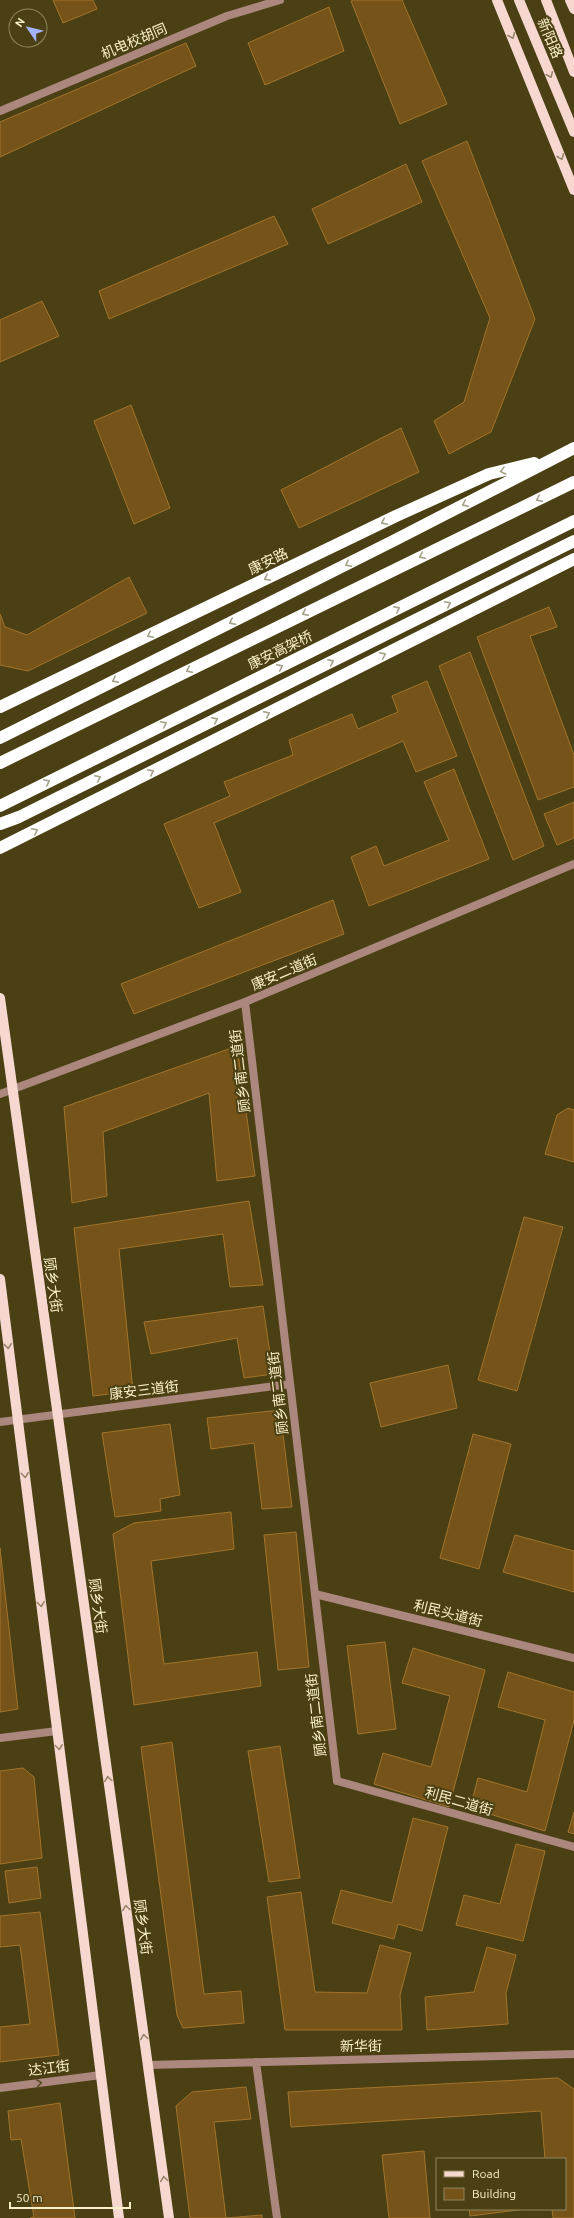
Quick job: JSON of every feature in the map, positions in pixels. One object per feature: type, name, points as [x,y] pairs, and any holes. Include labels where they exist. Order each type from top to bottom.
[{"type":"highway","points":[[0,738],[565,453],[574,438]]},
{"type":"highway","name":"康安路","points":[[0,707],[388,520],[489,474],[565,453]]},
{"type":"highway","name":"康安高架桥","points":[[0,763],[574,482]]},
{"type":"highway","name":"康安高架桥","points":[[0,806],[574,521]]},
{"type":"highway","points":[[0,824],[19,817],[574,541]]},
{"type":"highway","points":[[0,848],[574,559]]},
{"type":"main road","points":[[497,0],[574,190]]},
{"type":"main road","name":"新阳路","points":[[519,0],[574,132]]},
{"type":"main road","name":"新阳路","points":[[546,0],[574,72]]},
{"type":"main road","points":[[570,0],[574,9]]},
{"type":"main road","name":"顾乡大街","points":[[0,998],[169,2218]]},
{"type":"main road","points":[[0,1279],[119,2218]]},
{"type":"street","name":"机电校胡同","points":[[0,111],[227,16],[280,0]]},
{"type":"street","name":"康安二道街","points":[[0,1094],[245,1002],[574,864]]},
{"type":"street","name":"顾乡南二道街","points":[[245,1002],[337,1781]]},
{"type":"street","name":"康安三道街","points":[[0,1422],[290,1384]]},
{"type":"street","name":"利民头道街","points":[[315,1594],[574,1658]]},
{"type":"street","points":[[0,1738],[57,1731]]},
{"type":"street","name":"利民二道街","points":[[337,1781],[574,1847]]},
{"type":"street","name":"新华街","points":[[148,2064],[574,2054]]},
{"type":"street","points":[[256,2062],[277,2218]]},
{"type":"street","name":"达江街","points":[[0,2088],[101,2075]]},
{"type":"building","points":[[53,0],[93,0],[97,9],[63,23]]},
{"type":"building","points":[[402,0],[447,104],[400,124],[351,1]]},
{"type":"building","points":[[329,7],[344,51],[265,85],[248,43]]},
{"type":"building","points":[[186,43],[196,66],[0,157],[0,122]]},
{"type":"building","points":[[467,141],[535,319],[491,432],[449,454],[434,421],[464,402],[490,318],[422,161]]},
{"type":"building","points":[[406,164],[422,202],[328,244],[312,209]]},
{"type":"building","points":[[274,216],[288,244],[109,319],[99,291]]},
{"type":"building","points":[[42,301],[59,336],[0,362],[0,320]]},
{"type":"building","points":[[131,405],[170,508],[134,524],[94,421]]},
{"type":"building","points":[[401,428],[419,472],[299,528],[281,490]]},
{"type":"building","points":[[129,577],[147,613],[28,671],[0,665],[0,614],[5,627],[27,635]]},
{"type":"building","points":[[549,607],[557,627],[530,636],[574,755],[574,787],[538,800],[477,637]]},
{"type":"building","points":[[470,652],[544,846],[513,860],[439,666]]},
{"type":"building","points":[[427,681],[457,756],[416,772],[403,741],[214,823],[241,892],[199,908],[164,824],[230,796],[224,782],[293,755],[289,740],[352,714],[358,729],[398,712],[392,696]]},
{"type":"building","points":[[454,769],[489,859],[369,906],[351,857],[376,846],[384,866],[449,840],[424,782]]},
{"type":"building","points":[[574,802],[574,838],[557,845],[544,814]]},
{"type":"building","points":[[333,900],[344,934],[134,1014],[121,984]]},
{"type":"building","points":[[237,1046],[255,1176],[217,1181],[209,1093],[103,1132],[107,1196],[72,1203],[64,1107]]},
{"type":"building","points":[[568,1108],[574,1110],[574,1162],[545,1154],[557,1115]]},
{"type":"building","points":[[249,1201],[263,1285],[230,1287],[223,1234],[119,1249],[133,1391],[93,1396],[74,1228]]},
{"type":"building","points":[[524,1217],[563,1227],[517,1391],[478,1380]]},
{"type":"building","points":[[263,1306],[273,1374],[244,1378],[237,1338],[151,1354],[144,1322]]},
{"type":"building","points":[[448,1365],[457,1408],[381,1427],[370,1383]]},
{"type":"building","points":[[280,1410],[292,1507],[262,1509],[254,1443],[211,1449],[207,1418]]},
{"type":"building","points":[[170,1424],[180,1495],[160,1499],[161,1511],[115,1517],[102,1433]]},
{"type":"building","points":[[473,1434],[511,1444],[479,1569],[440,1558]]},
{"type":"building","points":[[231,1512],[234,1549],[151,1561],[164,1664],[257,1652],[261,1686],[134,1705],[113,1534],[134,1523]]},
{"type":"building","points":[[296,1532],[309,1667],[278,1670],[264,1535]]},
{"type":"building","points":[[515,1535],[574,1551],[574,1592],[503,1572]]},
{"type":"building","points":[[0,1548],[18,1709],[0,1712]]},
{"type":"building","points":[[385,1642],[396,1729],[358,1734],[347,1646]]},
{"type":"building","points":[[413,1648],[485,1670],[449,1807],[374,1784],[383,1753],[431,1767],[450,1696],[402,1683]]},
{"type":"building","points":[[508,1672],[574,1692],[574,1720],[545,1831],[470,1808],[478,1778],[527,1792],[545,1720],[498,1707]]},
{"type":"building","points":[[172,1742],[204,1994],[241,1991],[244,2023],[183,2028],[177,2015],[141,1747]]},
{"type":"building","points":[[280,1746],[300,1878],[269,1882],[248,1751]]},
{"type":"building","points":[[23,1768],[34,1777],[42,1858],[0,1864],[0,1771]]},
{"type":"building","points":[[574,1812],[574,1834],[568,1832]]},
{"type":"building","points":[[413,1818],[448,1827],[422,1931],[398,1924],[394,1939],[332,1923],[341,1890],[392,1903]]},
{"type":"building","points":[[516,1844],[545,1851],[523,1941],[456,1925],[464,1895],[500,1904]]},
{"type":"building","points":[[37,1867],[41,1898],[9,1903],[5,1871]]},
{"type":"building","points":[[301,1892],[315,1992],[367,1993],[380,1945],[411,1953],[400,1995],[402,2030],[285,2030],[267,1897]]},
{"type":"building","points":[[40,1912],[59,2055],[0,2062],[0,2027],[30,2024],[20,1945],[0,1947],[0,1916]]},
{"type":"building","points":[[487,1947],[516,1955],[506,1993],[508,2024],[427,2030],[425,1997],[474,1992]]},
{"type":"building","points":[[558,2078],[574,2089],[574,2218],[553,2218],[552,2210],[566,2210],[566,2158],[545,2158],[541,2111],[291,2127],[288,2092]]},
{"type":"building","points":[[246,2087],[251,2119],[214,2122],[226,2218],[190,2218],[176,2106],[192,2092]]},
{"type":"building","points":[[60,2103],[75,2218],[30,2218],[34,2217],[21,2139],[11,2140],[8,2111]]},
{"type":"building","points":[[424,2151],[430,2218],[389,2218],[382,2155]]},
{"type":"building","points":[[469,2210],[518,2210],[470,2216]]},
{"type":"building","points":[[262,2215],[262,2218],[226,2218]]}]
